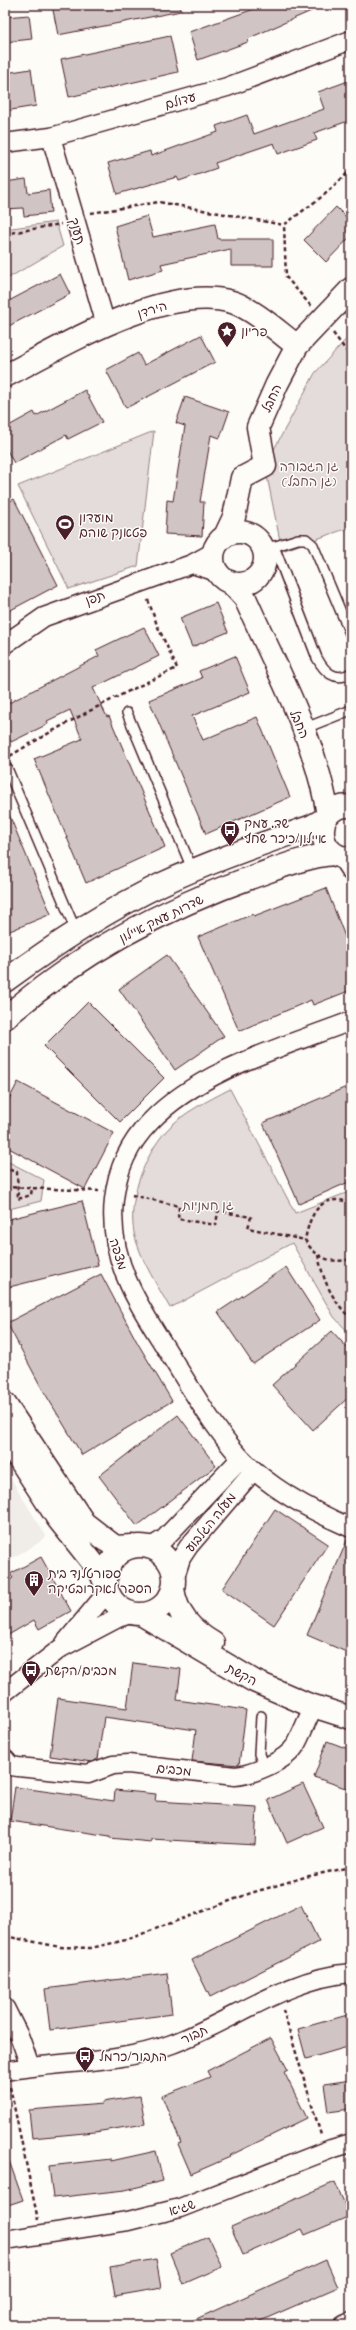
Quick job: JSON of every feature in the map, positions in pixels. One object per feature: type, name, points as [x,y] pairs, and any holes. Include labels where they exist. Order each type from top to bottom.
[{"type":"street","name":"עדולם","points":[[5,143],[51,137],[227,87],[351,40]]},
{"type":"street","name":"תענך","points":[[51,137],[106,325]]},
{"type":"street","name":"החבל","points":[[327,817],[316,763],[249,589],[227,549],[242,478],[265,466],[258,427],[297,346],[351,289]]},
{"type":"street","name":"הירדן","points":[[5,376],[106,325],[157,306],[195,298],[214,298],[234,302],[265,321],[297,346]]},
{"type":"street","points":[[227,549],[259,542],[268,548],[263,566],[249,589]]},
{"type":"street","name":"תפן","points":[[5,644],[44,617],[192,564],[227,549]]},
{"type":"street","name":"החבל","points":[[316,763],[332,786],[351,804]]},
{"type":"street","points":[[5,982],[76,931],[132,900],[193,870],[312,826],[340,807],[351,804]]},
{"type":"street","points":[[327,817],[322,827],[323,839],[327,848],[345,860]]},
{"type":"street","name":"שדרות עמק איילון","points":[[5,1018],[79,962],[144,924],[239,882],[310,858],[345,860]]},
{"type":"street","name":"מצפה","points":[[351,1021],[244,1063],[174,1100],[149,1122],[132,1146],[118,1172],[112,1232],[129,1284],[183,1377],[248,1464],[275,1486],[316,1513],[351,1528]]},
{"type":"street","points":[[5,1404],[84,1523],[115,1547],[142,1546],[167,1559],[173,1570],[174,1584],[162,1606],[153,1612],[118,1618],[61,1648],[6,1687]]},
{"type":"street","points":[[5,1437],[58,1519],[101,1573],[116,1604],[138,1614]]},
{"type":"street","name":"מעלה הגלבוע","points":[[142,1546],[164,1539],[248,1464]]},
{"type":"street","name":"מעלה הגלבוע","points":[[174,1584],[181,1558],[248,1464]]},
{"type":"street","points":[[61,1648],[104,1596],[107,1568],[113,1557],[124,1549],[142,1546]]},
{"type":"street","name":"הקשת","points":[[174,1584],[175,1603],[185,1622],[208,1640],[260,1669],[288,1682],[351,1704]]},
{"type":"street","name":"הקשת","points":[[138,1614],[159,1623],[200,1651],[254,1682],[314,1706],[351,1718]]},
{"type":"street","name":"מכבים","points":[[5,1759],[12,1766],[88,1774],[113,1765],[128,1764],[235,1776],[248,1776],[284,1756],[294,1747],[314,1706]]},
{"type":"street","name":"תבור","points":[[6,2070],[30,2066],[136,2055],[173,2044],[278,1995],[330,1974],[351,1973]]},
{"type":"street","points":[[5,2008],[20,2038],[30,2066]]},
{"type":"street","name":"שגיא","points":[[5,2240],[128,2221],[180,2208],[326,2151],[351,2143]]},
{"type":"street","points":[[344,2325],[351,2322]]},
{"type":"lane","points":[[351,636],[313,545],[306,539],[298,539],[268,548],[316,658],[325,671],[330,675],[339,676],[351,673]]},
{"type":"lane","points":[[303,729],[351,710]]},
{"type":"lane","points":[[127,713],[193,870]]},
{"type":"lane","points":[[6,764],[76,931]]},
{"type":"lane","points":[[261,1716],[259,1754],[264,1767]]},
{"type":"path","points":[[5,234],[57,226],[74,216],[159,202],[284,225],[324,195],[351,170]]},
{"type":"path","points":[[284,225],[286,277],[351,356]]},
{"type":"path","points":[[6,764],[51,730],[113,698],[177,668],[157,625],[142,581]]},
{"type":"path","points":[[5,1180],[7,1169],[18,1172],[20,1187],[18,1198],[31,1195],[32,1188]]},
{"type":"path","points":[[5,1186],[115,1191],[179,1206],[178,1219],[216,1225],[218,1210],[251,1216],[248,1228],[305,1240]]},
{"type":"path","points":[[351,1203],[343,1200],[333,1200],[317,1206],[308,1221],[305,1240],[312,1252],[327,1261],[341,1262],[351,1258],[348,1248],[351,1217]]},
{"type":"path","points":[[318,1255],[324,1280],[340,1307],[351,1319]]},
{"type":"path","points":[[5,1936],[60,1948],[91,1948],[126,1940],[251,1893],[305,1877],[351,1867]]},
{"type":"path","points":[[278,1995],[326,2151]]},
{"type":"path","points":[[6,2070],[40,2234]]},
{"type":"shaded area","points":[[5,1469],[46,1536],[37,1544],[5,1562]]},
{"type":"green space","points":[[56,222],[63,246],[5,280],[5,229]]},
{"type":"green space","name":"גן הגבורה (גן החבל)","points":[[351,334],[351,527],[282,551],[265,466],[315,373]]},
{"type":"green space","points":[[154,431],[138,566],[69,589],[18,486]]},
{"type":"green space","name":"גן חמניות","points":[[230,1089],[295,1213],[351,1191],[351,1335],[334,1317],[292,1243],[170,1308],[146,1264],[135,1237],[133,1224],[135,1195],[144,1167],[158,1141],[173,1124],[196,1107]]},
{"type":"green space","points":[[5,1160],[44,1180],[41,1201],[5,1210]]},
{"type":"building","points":[[52,5],[180,5],[181,11],[58,35]]},
{"type":"building","points":[[252,5],[325,5],[247,39],[248,42],[198,60],[189,32],[254,9]]},
{"type":"building","points":[[29,15],[32,39],[5,42],[5,17]]},
{"type":"building","points":[[170,36],[178,72],[69,97],[61,59]]},
{"type":"building","points":[[31,69],[36,106],[5,111],[5,73]]},
{"type":"building","points":[[351,80],[351,120],[314,133],[317,140],[278,154],[274,143],[215,163],[217,168],[179,181],[177,177],[117,194],[108,163],[150,151],[151,156],[218,132],[216,126],[247,115],[254,134],[324,109],[318,92]]},
{"type":"building","points":[[26,179],[28,193],[49,190],[51,213],[24,216],[23,208],[5,209],[5,182]]},
{"type":"building","points":[[336,207],[351,222],[351,236],[326,262],[304,240]]},
{"type":"building","points":[[147,216],[153,237],[215,224],[218,239],[273,239],[273,266],[231,266],[231,249],[161,264],[163,270],[128,280],[115,226]]},
{"type":"building","points":[[60,274],[70,294],[5,328],[5,303]]},
{"type":"building","points":[[201,335],[215,362],[126,408],[106,370],[138,353],[144,365]]},
{"type":"building","points":[[85,390],[102,422],[68,439],[66,435],[14,463],[5,447],[5,428],[34,412],[36,416]]},
{"type":"building","points":[[185,397],[229,412],[220,438],[211,435],[200,502],[204,502],[202,536],[165,534],[167,500],[173,501],[185,426],[176,423]]},
{"type":"building","points":[[14,499],[58,585],[5,613],[5,504]]},
{"type":"building","points":[[216,603],[228,632],[192,647],[180,618]]},
{"type":"building","points":[[144,627],[159,656],[93,688],[107,717],[109,716],[165,847],[86,883],[34,759],[82,739],[70,710],[47,721],[48,724],[11,742],[5,730],[5,705],[99,656],[96,650]]},
{"type":"building","points":[[235,656],[250,692],[192,716],[203,740],[257,717],[290,797],[206,834],[149,700],[202,678],[199,671]]},
{"type":"building","points":[[5,805],[51,914],[5,933]]},
{"type":"building","points":[[326,888],[351,952],[351,990],[313,1005],[311,1000],[239,1031],[198,937],[253,914],[254,916]]},
{"type":"building","points":[[167,955],[224,1036],[175,1070],[119,989]]},
{"type":"building","points":[[88,1002],[164,1078],[120,1122],[44,1046]]},
{"type":"building","points":[[18,1082],[114,1133],[85,1189],[5,1146],[5,1107]]},
{"type":"building","points":[[351,1085],[351,1181],[299,1204],[263,1123]]},
{"type":"building","points":[[82,1201],[98,1265],[5,1288],[5,1220]]},
{"type":"building","points":[[286,1267],[320,1320],[253,1364],[218,1312]]},
{"type":"building","points":[[101,1274],[137,1342],[172,1401],[82,1455],[40,1385],[7,1323]]},
{"type":"building","points":[[332,1331],[351,1352],[351,1395],[313,1430],[272,1385]]},
{"type":"building","points":[[178,1415],[216,1466],[137,1526],[99,1476]]},
{"type":"building","points":[[275,1509],[328,1544],[274,1625],[222,1589]]},
{"type":"building","points":[[348,1538],[351,1538],[351,1654],[307,1635]]},
{"type":"building","name":"ספורטלנד בית הספר לאקרובטיקה","points":[[41,1557],[71,1611],[39,1629],[34,1620],[5,1637],[5,1583],[13,1578],[10,1574]]},
{"type":"building","points":[[133,1663],[181,1669],[177,1700],[246,1710],[239,1765],[192,1761],[196,1730],[104,1717],[98,1759],[92,1762],[50,1756],[58,1698],[127,1708]]},
{"type":"building","points":[[327,1741],[351,1750],[351,1790],[314,1777]]},
{"type":"building","points":[[303,1784],[323,1827],[287,1843],[268,1800]]},
{"type":"building","points":[[15,1787],[114,1801],[115,1790],[156,1794],[155,1801],[257,1807],[255,1845],[151,1839],[151,1842],[110,1838],[110,1836],[10,1821]]},
{"type":"building","points":[[301,1905],[319,1942],[210,1997],[192,1960]]},
{"type":"building","points":[[167,1973],[172,2014],[50,2030],[45,1989]]},
{"type":"building","points":[[351,2014],[351,2046],[306,2059],[298,2029]]},
{"type":"building","points":[[271,2038],[288,2070],[284,2072],[307,2118],[229,2156],[230,2157],[191,2174],[178,2144],[181,2143],[162,2096],[210,2077],[207,2071]]},
{"type":"building","points":[[351,2080],[351,2109],[328,2112],[324,2084]]},
{"type":"building","points":[[140,2096],[145,2124],[95,2132],[32,2138],[29,2110],[103,2104],[103,2102]]},
{"type":"building","points":[[156,2151],[163,2181],[125,2190],[53,2198],[49,2166],[111,2159],[111,2161]]},
{"type":"building","points":[[5,2155],[7,2155],[23,2200],[5,2206]]},
{"type":"building","points":[[335,2182],[350,2216],[305,2235],[302,2229],[243,2255],[231,2227]]},
{"type":"building","points":[[208,2237],[222,2267],[183,2284],[170,2253]]},
{"type":"building","points":[[156,2259],[161,2288],[115,2296],[110,2267]]},
{"type":"building","points":[[326,2260],[338,2287],[251,2325],[183,2325]]},
{"type":"place","name":"פריון","points":[[227,348]]},
{"type":"place","name":"מועדון פטאנק שוהם","points":[[65,541]]},
{"type":"place","name":"שד. עמק איילון/כיכר שחף","points":[[230,847]]},
{"type":"place","name":"ספורטלנד בית הספר לאקרובטיקה","points":[[34,1597]]},
{"type":"place","name":"מכבים/הקשת","points":[[31,1687]]},
{"type":"place","name":"התבור/כרמל","points":[[85,2073]]}]
